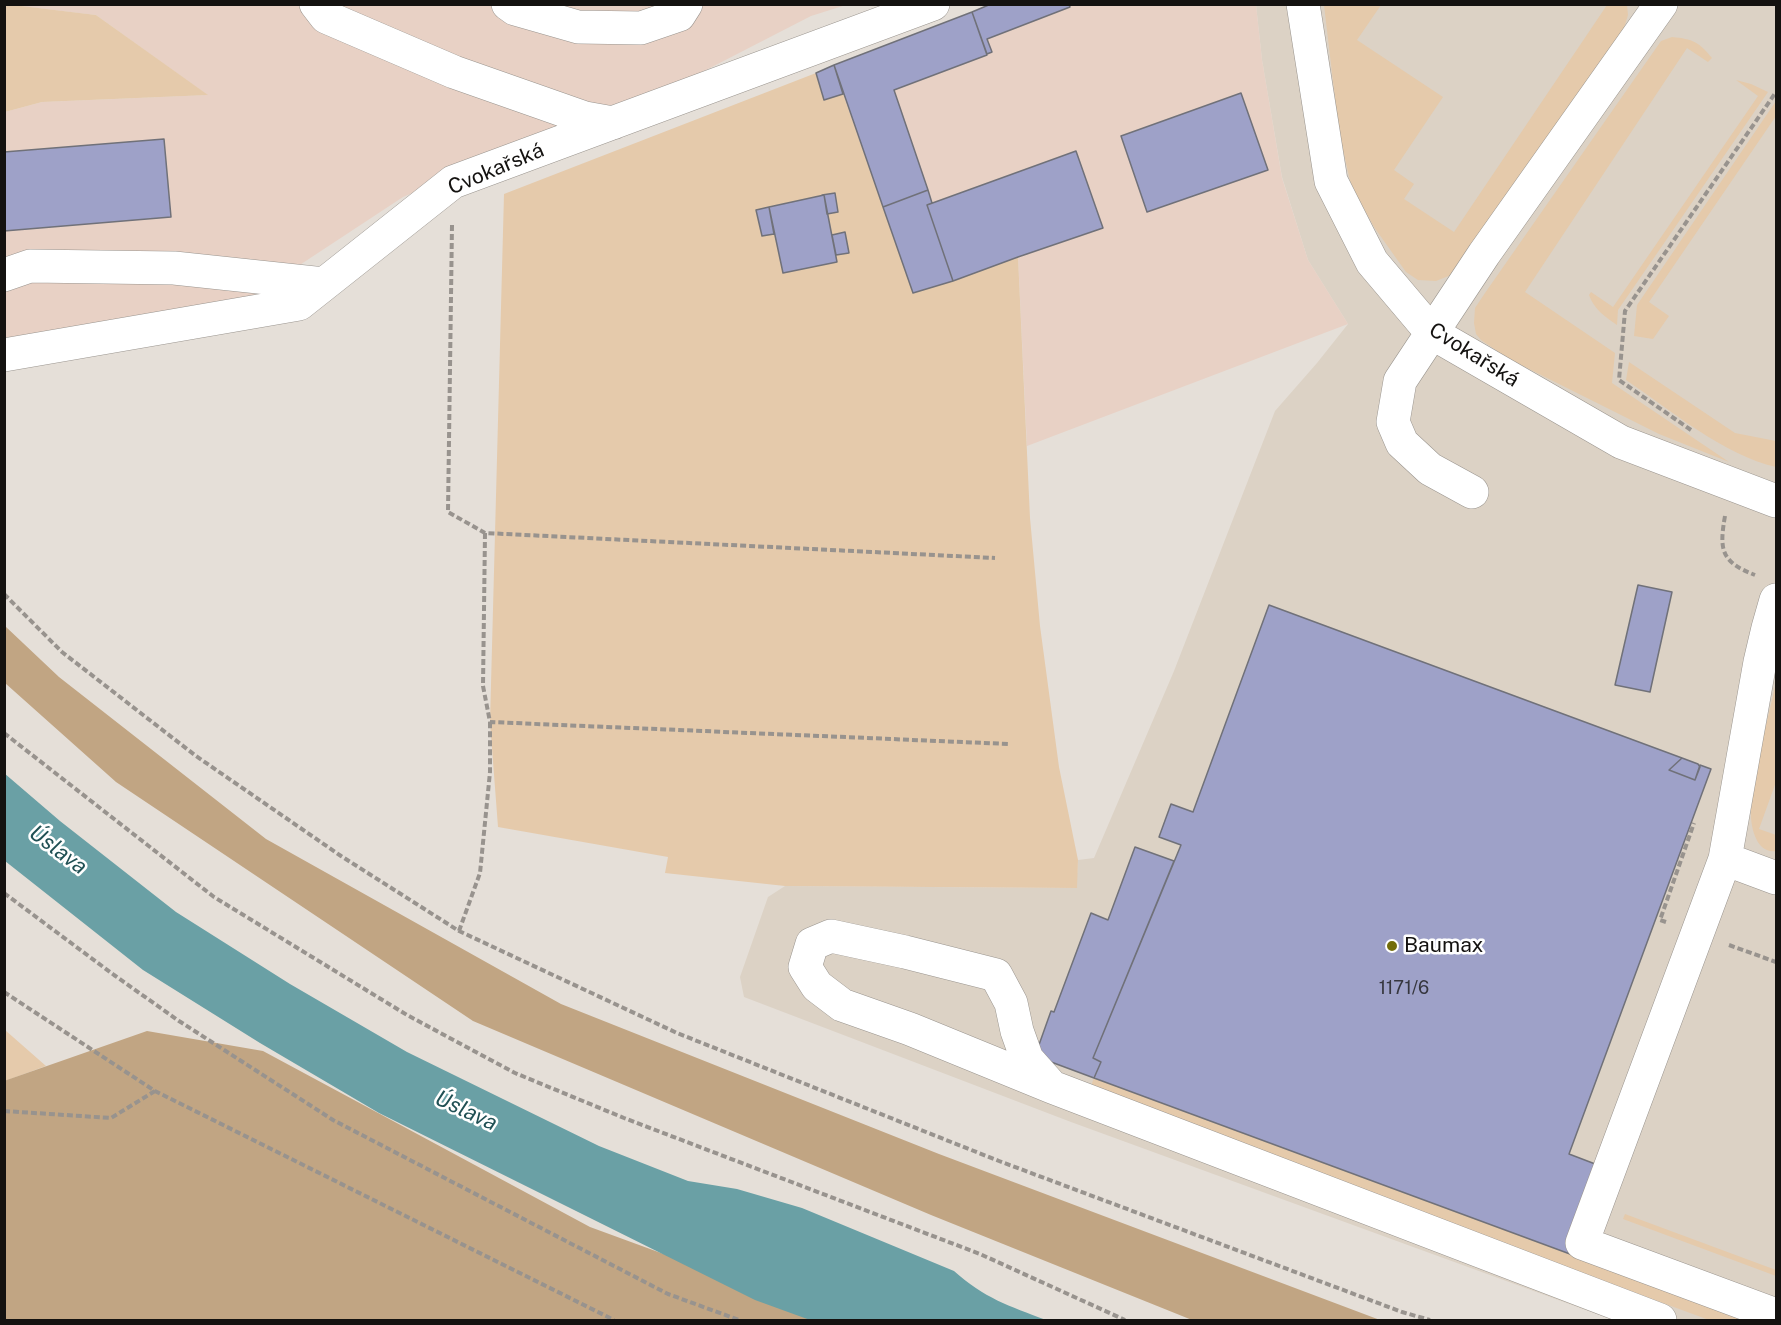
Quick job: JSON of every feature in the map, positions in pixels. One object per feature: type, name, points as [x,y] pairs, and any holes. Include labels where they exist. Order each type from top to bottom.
[{"type":"street","points":[[316,4],[326,17],[454,72],[585,118],[613,123]]},
{"type":"street","points":[[508,4],[515,9],[578,27],[641,28],[679,15],[686,4]]},
{"type":"street","name":"Cvokařská","points":[[4,355],[299,304],[453,182],[613,123],[874,13],[933,4]]},
{"type":"street","name":"Cvokařská","points":[[1303,4],[1331,181],[1372,262],[1432,333],[1621,442],[1776,501]]},
{"type":"street","points":[[1472,492],[1430,469],[1402,443],[1393,422],[1400,381],[1484,254],[1660,4]]},
{"type":"street","points":[[4,275],[30,266],[174,268],[324,284]]},
{"type":"street","points":[[1767,588],[1768,628],[1725,859],[1582,1243],[1776,1315]]},
{"type":"street","points":[[1725,859],[1776,878]]},
{"type":"street","points":[[1052,1087],[1027,1059],[1017,1031],[1011,1003],[996,975],[831,936],[812,944],[805,967],[817,986],[842,1005],[910,1029],[1052,1087],[1660,1320]]},
{"type":"path","points":[[1694,432],[1619,380],[1625,311],[1776,92]]},
{"type":"path","points":[[453,182],[448,512],[485,533],[995,558]]},
{"type":"path","points":[[1735,485],[1725,515],[1721,540],[1727,558],[1767,588]]},
{"type":"path","points":[[459,931],[480,873],[490,772],[490,722],[483,686],[485,533]]},
{"type":"path","points":[[4,594],[62,652],[196,756],[341,856],[459,931],[677,1033],[999,1161],[1402,1312],[1430,1320]]},
{"type":"path","points":[[490,722],[1009,744]]},
{"type":"path","points":[[4,733],[214,897],[397,1009],[515,1073],[624,1118],[980,1254],[1125,1320]]},
{"type":"path","points":[[4,893],[179,1021],[333,1120],[668,1294],[739,1320]]},
{"type":"path","points":[[4,992],[155,1091],[614,1320]]},
{"type":"path","points":[[4,1111],[111,1118],[155,1091]]},
{"type":"shaded area","points":[[5,4],[96,15],[208,95],[42,102],[5,112]]},
{"type":"shaded area","points":[[10,5],[846,5],[811,16],[673,87],[559,131],[403,197],[245,301],[5,339],[5,112],[42,102],[207,95],[96,15]]},
{"type":"shaded area","points":[[991,5],[1256,5],[1262,60],[1282,178],[1308,260],[1348,324],[1027,446],[1018,257],[913,293],[824,100],[816,73]]},
{"type":"shaded area","points":[[1256,5],[1776,5],[1776,1320],[1613,1320],[1071,1122],[744,997],[740,977],[768,897],[785,886],[1076,888],[1078,860],[1094,858],[1174,671],[1275,411],[1348,324],[1308,260],[1282,177],[1262,60]]},
{"type":"shaded area","points":[[1324,5],[1381,5],[1357,40],[1443,97],[1394,170],[1414,184],[1404,199],[1454,232],[1607,5],[1627,5],[1628,15],[1623,31],[1451,275],[1436,281],[1418,280],[1406,272],[1374,227],[1351,185],[1339,132]]},
{"type":"shaded area","points":[[1672,37],[1695,42],[1712,58],[1708,62],[1687,48],[1525,292],[1615,353],[1612,383],[1729,462],[1659,434],[1509,359],[1481,340],[1476,334],[1474,323],[1475,308],[1485,293],[1661,41]]},
{"type":"shaded area","points":[[816,73],[824,100],[843,94],[913,293],[1018,257],[1030,518],[1040,626],[1059,767],[1078,860],[1077,888],[785,886],[665,873],[668,857],[498,827],[490,722],[504,194]]},
{"type":"shaded area","points":[[1736,80],[1768,92],[1618,310],[1617,325],[1597,308],[1589,295],[1591,292],[1613,307],[1758,96]]},
{"type":"shaded area","points":[[1776,101],[1776,116],[1649,302],[1669,316],[1653,339],[1634,336],[1637,305]]},
{"type":"shaded area","points":[[1629,362],[1735,433],[1776,441],[1776,467],[1737,453],[1717,442],[1626,380]]},
{"type":"shaded area","points":[[5,626],[59,677],[266,839],[561,1004],[939,1154],[1380,1320],[1192,1320],[931,1215],[473,1021],[116,782],[5,683]]},
{"type":"shaded area","points":[[1776,682],[1776,782],[1759,829],[1776,835],[1776,851],[1769,851],[1759,844],[1753,831],[1751,816],[1758,762]]},
{"type":"shaded area","points":[[5,1030],[46,1066],[5,1081]]},
{"type":"shaded area","points":[[147,1031],[263,1051],[590,1227],[844,1320],[5,1320],[4,1081]]},
{"type":"shaded area","points":[[1094,1078],[1754,1320],[1709,1320],[1089,1091]]},
{"type":"shaded area","points":[[1625,1214],[1776,1270],[1776,1276],[1623,1219]]},
{"type":"water","name":"Úslava","points":[[4,773],[60,821],[176,912],[290,984],[407,1052],[599,1146],[688,1181],[737,1189],[802,1208],[954,1271],[987,1295],[1046,1320],[810,1320],[755,1300],[379,1113],[260,1043],[143,970],[5,861]]},
{"type":"building","points":[[991,4],[1069,4],[1070,7],[987,39],[992,52],[987,54],[972,12]]},
{"type":"building","points":[[972,12],[987,55],[894,90],[928,190],[883,207],[834,65]]},
{"type":"building","points":[[834,65],[843,94],[824,100],[816,73]]},
{"type":"building","points":[[1241,93],[1268,170],[1147,212],[1121,136]]},
{"type":"building","points":[[164,139],[171,217],[4,231],[4,152]]},
{"type":"building","points":[[1076,151],[1103,228],[953,281],[927,205]]},
{"type":"building","points":[[928,190],[932,203],[927,205],[953,281],[913,293],[883,207]]},
{"type":"building","points":[[835,193],[838,212],[827,214],[824,195],[822,195]]},
{"type":"building","points":[[824,195],[837,262],[783,273],[769,207]]},
{"type":"building","points":[[769,207],[774,234],[762,236],[756,210]]},
{"type":"building","points":[[845,232],[849,253],[836,255],[832,235]]},
{"type":"building","points":[[1638,585],[1672,592],[1650,692],[1615,685]]},
{"type":"building","name":"Baumax","points":[[1269,605],[1682,758],[1669,770],[1695,780],[1700,765],[1711,769],[1569,1154],[1603,1167],[1570,1254],[1094,1078],[1101,1062],[1093,1058],[1181,845],[1159,837],[1171,804],[1193,812]]},
{"type":"building","points":[[1682,758],[1700,767],[1695,780],[1669,770]]},
{"type":"building","points":[[1135,847],[1174,861],[1093,1058],[1101,1062],[1094,1078],[1035,1056],[1091,913],[1108,920]]},
{"type":"place","name":"Baumax","points":[[1392,946]]}]
